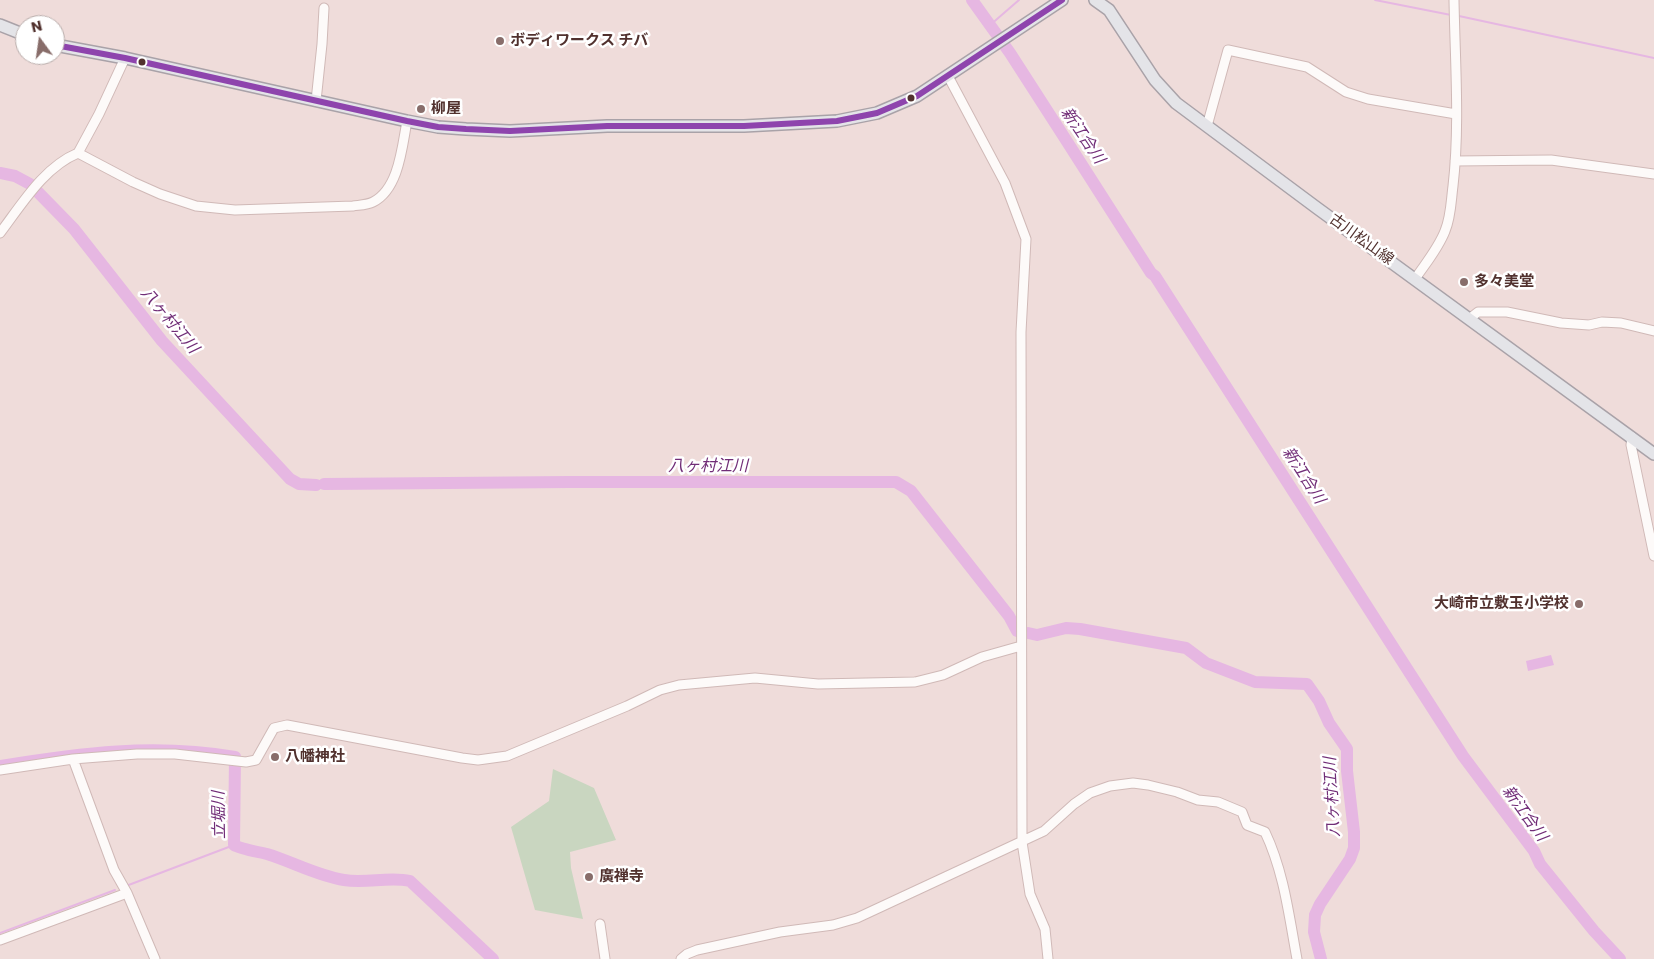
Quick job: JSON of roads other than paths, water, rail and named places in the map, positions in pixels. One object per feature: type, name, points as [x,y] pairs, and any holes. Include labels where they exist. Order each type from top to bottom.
[{"type":"main road","name":"古川松山線","points":[[1095,0],[1110,10],[1155,80],[1176,102],[1654,454]]},
{"type":"main road","points":[[65,47],[125,58],[438,127],[510,131],[607,126],[744,126],[837,121],[877,113],[895,106],[917,96],[1057,2]]},
{"type":"main road","points":[[0,25],[15,31]]},
{"type":"street","points":[[1415,279],[1446,230],[1450,214],[1455,161],[1456,114],[1454,0]]},
{"type":"street","points":[[316,101],[324,8]]},
{"type":"street","points":[[1207,126],[1228,50],[1307,67],[1346,92],[1368,99],[1456,114]]},
{"type":"street","points":[[0,233],[37,184],[65,158],[78,153],[99,114],[125,58]]},
{"type":"street","points":[[948,76],[1005,183],[1026,239],[1021,332],[1022,842],[1030,894],[1045,929],[1048,959]]},
{"type":"street","points":[[78,153],[133,182],[160,194],[196,206],[235,210],[353,206],[376,201],[395,179],[407,121]]},
{"type":"street","points":[[1455,161],[1551,160],[1654,174]]},
{"type":"street","points":[[1469,319],[1478,312],[1507,312],[1561,323],[1589,325],[1602,322],[1621,323],[1654,331]]},
{"type":"street","points":[[1632,437],[1631,445],[1654,556]]},
{"type":"street","points":[[0,770],[73,759],[137,754],[175,754],[246,762],[256,760],[274,728],[287,726],[478,760],[507,756],[627,706],[660,690],[679,685],[755,678],[818,684],[915,682],[944,675],[982,657],[1021,646]]},
{"type":"street","points":[[73,759],[114,870],[127,893],[155,959]]},
{"type":"street","points":[[681,959],[697,950],[780,932],[833,925],[856,918],[1044,831],[1074,804],[1090,793],[1110,786],[1133,783],[1177,792],[1198,800],[1218,802],[1242,812],[1247,824],[1265,832],[1274,851],[1279,868],[1297,959]]},
{"type":"street","points":[[0,940],[127,893]]},
{"type":"street","points":[[600,924],[605,959]]},
{"type":"waterway","name":"新江合川","points":[[972,0],[1010,53],[1151,273],[1155,276],[1463,756],[1534,851],[1540,864],[1594,931],[1620,959]]},
{"type":"waterway","points":[[989,26],[1019,0]]},
{"type":"waterway","points":[[1375,0],[1451,15]]},
{"type":"waterway","points":[[1459,16],[1654,58]]},
{"type":"waterway","name":"八ヶ村江川","points":[[0,173],[15,176],[30,184],[74,229],[162,341],[290,479],[299,484],[316,485]]},
{"type":"waterway","name":"八ヶ村江川","points":[[324,484],[896,482],[911,491],[1009,616],[1017,631],[1021,632]]},
{"type":"waterway","name":"八ヶ村江川","points":[[1028,633],[1037,635],[1066,628],[1080,629],[1186,648],[1206,663],[1255,682],[1307,684],[1319,701],[1329,723],[1347,749],[1347,771],[1354,832],[1354,848],[1350,859],[1320,904],[1315,915],[1314,932],[1321,959]]},
{"type":"waterway","name":"立堀川","points":[[0,766],[117,751],[176,751],[235,757],[234,845],[267,854],[334,878],[352,881],[394,879],[410,881],[493,959]]},
{"type":"waterway","points":[[126,886],[234,845]]},
{"type":"waterway","points":[[0,933],[115,890]]},
{"type":"place","name":"ボディワークス チバ","points":[[500,41]]},
{"type":"place","name":"柳屋","points":[[421,109]]},
{"type":"place","name":"多々美堂","points":[[1464,282]]},
{"type":"place","name":"大崎市立敷玉小学校","points":[[1579,604]]},
{"type":"place","name":"八幡神社","points":[[275,757]]},
{"type":"place","name":"廣禅寺","points":[[589,877]]}]
